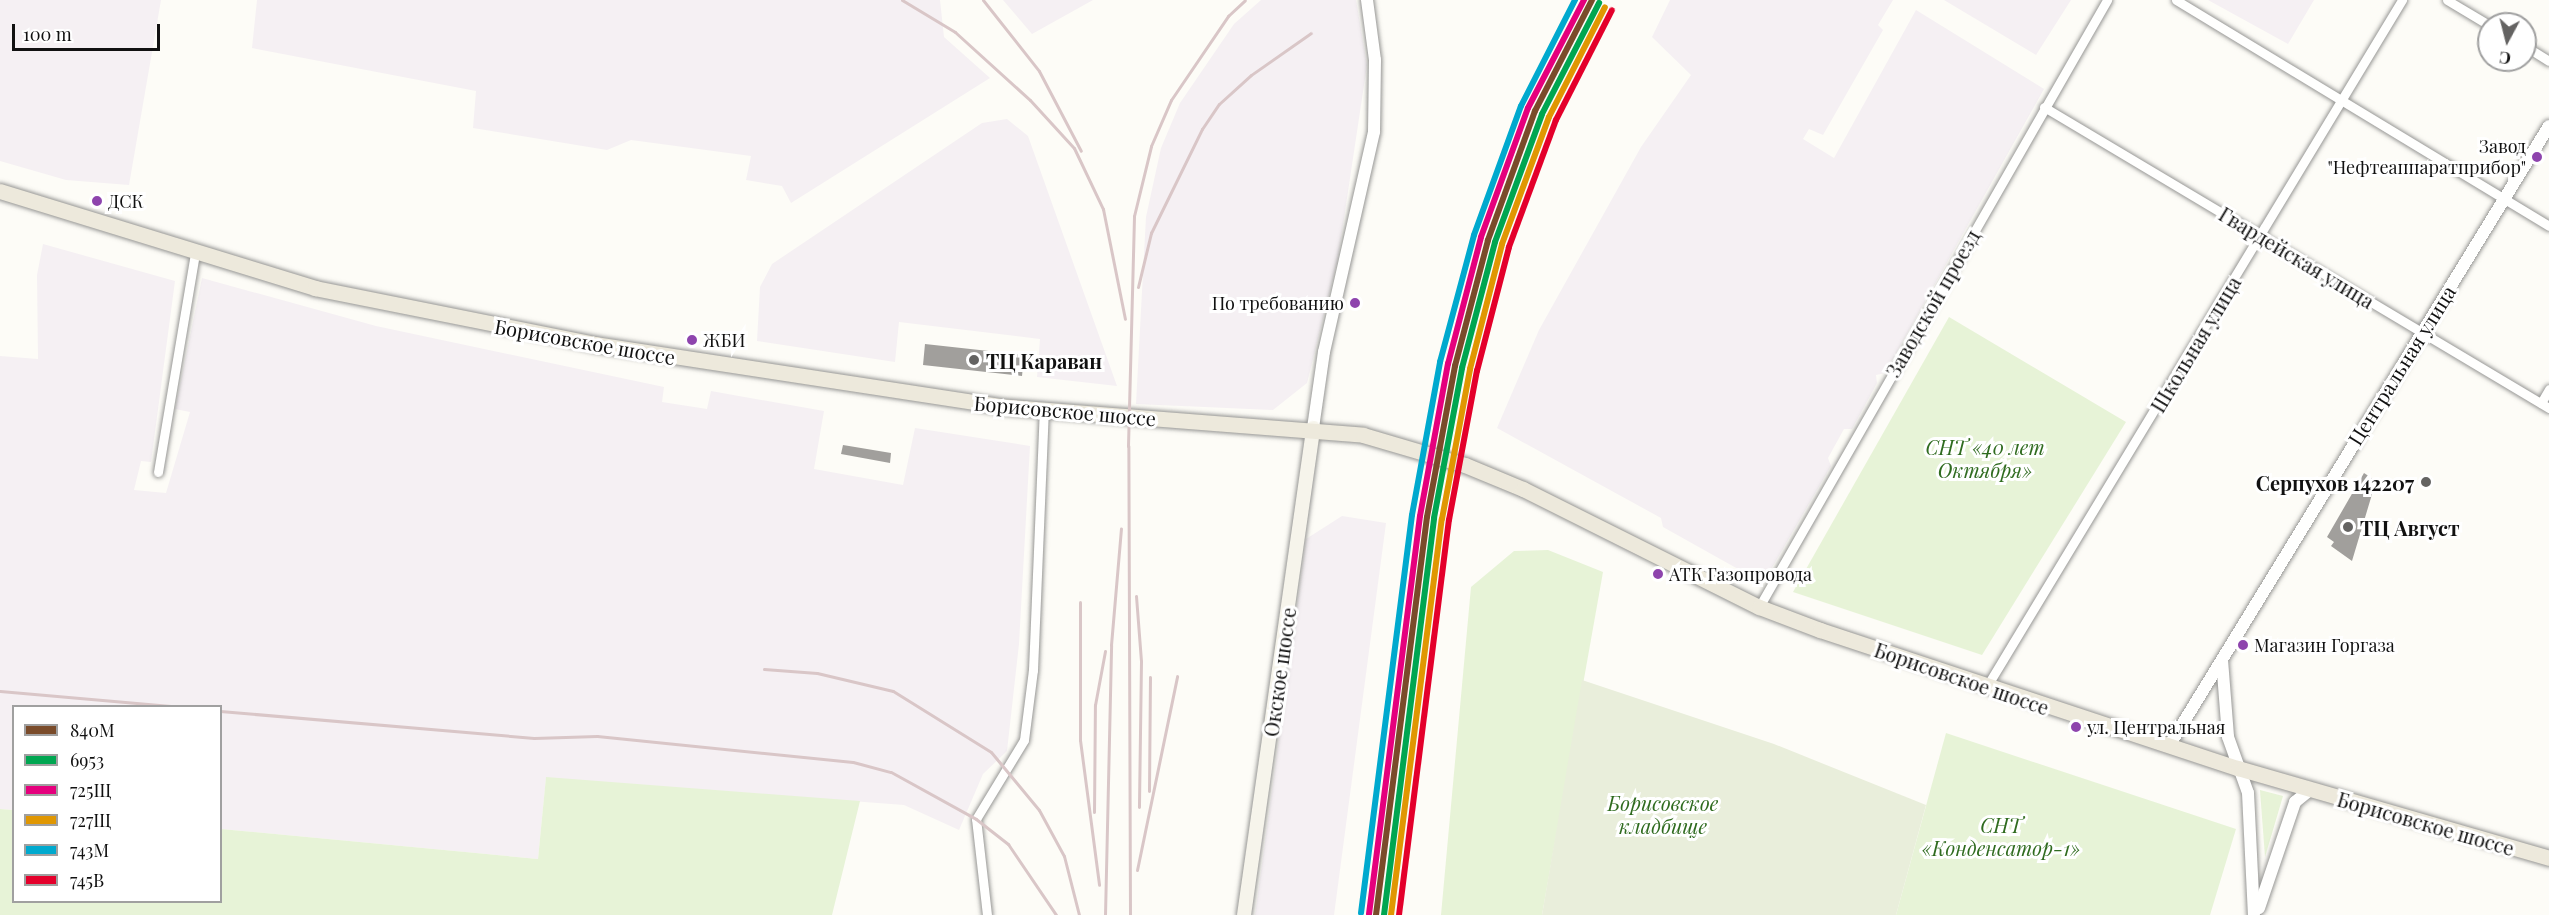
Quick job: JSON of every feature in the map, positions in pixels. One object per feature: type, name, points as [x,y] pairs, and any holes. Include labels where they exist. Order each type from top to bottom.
[{"type":"main road","name":"Борисовское шоссе","points":[[0,191],[195,253],[315,288],[481,323],[929,398],[1044,411],[1313,428],[1363,435],[1465,465],[1523,489],[1759,607],[1987,686],[2238,768],[2549,858]]},
{"type":"main road","name":"Окское шоссе","points":[[1244,915],[1313,428]]},
{"type":"street","points":[[1313,428],[1324,352],[1374,132],[1375,60],[1367,0]]},
{"type":"street","name":"Заводской проезд","points":[[1759,607],[2107,0]]},
{"type":"street","points":[[2176,0],[2549,226]]},
{"type":"street","name":"Школьная улица","points":[[1987,686],[2262,236],[2402,0]]},
{"type":"street","points":[[2448,0],[2477,18]]},
{"type":"street","name":"Гвардейская улица","points":[[2044,107],[2545,405]]},
{"type":"street","name":"Центральная улица","points":[[2169,746],[2549,126]]},
{"type":"street","points":[[158,472],[195,253]]},
{"type":"street","points":[[2545,405],[2549,389]]},
{"type":"street","points":[[987,915],[976,819],[1024,740],[1033,670],[1044,411]]},
{"type":"street","points":[[2222,659],[2228,737],[2248,793],[2255,915]]},
{"type":"street","points":[[2255,915],[2295,802],[2310,790]]},
{"type":"shaded area","points":[[0,0],[161,0],[129,185],[66,180],[0,161]]},
{"type":"shaded area","points":[[257,0],[940,0],[944,37],[990,78],[791,203],[782,186],[746,180],[751,156],[631,140],[607,150],[473,128],[476,91],[252,48]]},
{"type":"shaded area","points":[[1003,0],[1093,0],[1032,34]]},
{"type":"shaded area","points":[[1261,0],[1356,0],[1367,65],[1338,258],[1307,383],[1273,410],[1136,404],[1146,217],[1161,148],[1180,103],[1234,24]]},
{"type":"shaded area","points":[[1670,0],[1893,0],[1878,25],[1883,30],[1823,135],[1809,129],[1803,139],[1834,158],[1916,10],[2044,89],[1885,373],[1876,375],[1877,383],[1852,429],[1844,429],[1828,458],[1831,466],[1763,583],[1663,527],[1661,518],[1497,428],[1539,330],[1641,147],[1691,75],[1652,37]]},
{"type":"shaded area","points":[[1944,0],[2071,0],[2036,55]]},
{"type":"shaded area","points":[[2208,0],[2314,0],[2288,44]]},
{"type":"shaded area","points":[[1007,119],[1028,136],[1117,386],[1037,377],[1040,339],[899,322],[895,362],[757,341],[760,287],[772,264],[982,123]]},
{"type":"shaded area","points":[[43,244],[175,281],[151,462],[141,461],[134,490],[166,493],[190,412],[175,409],[202,278],[376,326],[664,387],[662,402],[707,409],[711,391],[824,411],[814,469],[903,485],[915,428],[1030,446],[1019,644],[1007,751],[983,774],[959,830],[904,805],[546,778],[538,859],[222,829],[222,705],[12,705],[12,810],[0,809],[0,356],[38,359],[37,275]]},
{"type":"shaded area","points":[[1342,516],[1386,523],[1334,915],[1255,915],[1306,539]]},
{"type":"green space","name":"СНТ «40 лет Октября»","points":[[1949,317],[2126,422],[1982,655],[1793,592]]},
{"type":"green space","points":[[1548,550],[1603,572],[1542,915],[1441,915],[1471,587],[1514,551]]},
{"type":"green space","name":"Борисовское кладбище","points":[[1582,680],[1774,744],[1926,805],[1896,915],[1542,915]]},
{"type":"green space","name":"СНТ «Конденсатор-1»","points":[[1946,733],[2236,829],[2210,915],[1896,915]]},
{"type":"green space","points":[[546,777],[860,801],[832,915],[0,915],[0,809],[12,810],[12,903],[222,903],[222,829],[538,859]]},
{"type":"green space","points":[[2260,790],[2283,796],[2265,857]]},
{"type":"building","name":"ТЦ Караван","points":[[925,344],[1024,355],[1022,376],[923,365]]},
{"type":"building","points":[[843,445],[891,453],[890,463],[841,454]]},
{"type":"building","name":"ТЦ Август","points":[[2364,473],[2376,481],[2352,561],[2331,546],[2334,542],[2327,537]]},
{"type":"railway","points":[[902,0],[955,32],[1030,100],[1074,148],[1103,209],[1125,319]]},
{"type":"railway","points":[[983,0],[1039,71],[1081,151]]},
{"type":"railway","points":[[1130,915],[1128,446],[1134,216],[1151,146],[1171,100],[1228,16],[1245,0]]},
{"type":"railway","points":[[1138,287],[1151,233],[1202,129],[1219,104],[1251,75],[1311,33]]},
{"type":"railway","points":[[1105,915],[1111,645],[1121,528]]},
{"type":"railway","points":[[1136,596],[1141,661],[1139,807]]},
{"type":"railway","points":[[1080,602],[1080,740],[1099,885]]},
{"type":"railway","points":[[1094,812],[1095,705],[1105,651]]},
{"type":"railway","points":[[764,669],[817,673],[893,691],[991,752],[1039,810],[1064,856],[1079,915]]},
{"type":"railway","points":[[1137,870],[1177,676]]},
{"type":"railway","points":[[1149,791],[1150,677]]},
{"type":"railway","points":[[0,691],[161,705]]},
{"type":"railway","points":[[222,711],[534,738],[597,736],[853,762],[891,772],[976,819],[1008,844],[1056,915]]},
{"type":"transit line","name":"743М","points":[[1361,913],[1412,515],[1440,362],[1474,235],[1521,106],[1575,0]]},
{"type":"transit line","name":"725Щ","points":[[1369,914],[1420,516],[1448,364],[1481,237],[1528,108],[1584,0]]},
{"type":"transit line","name":"840М","points":[[1376,915],[1427,517],[1455,366],[1488,240],[1535,111],[1592,0]]},
{"type":"transit line","name":"6953","points":[[1384,915],[1434,518],[1462,368],[1495,242],[1542,114],[1599,3]]},
{"type":"transit line","name":"727Щ","points":[[1391,915],[1442,519],[1470,369],[1502,244],[1549,117],[1605,7]]},
{"type":"transit line","name":"745В","points":[[1399,915],[1449,520],[1477,371],[1509,247],[1556,120],[1612,10]]},
{"type":"place","name":"Завод \"Нефтеаппаратприбор\"","points":[[2537,157]]},
{"type":"place","name":"ДСК","points":[[97,201]]},
{"type":"place","name":"По требованию","points":[[1355,303]]},
{"type":"place","name":"ЖБИ","points":[[692,340]]},
{"type":"place","name":"ТЦ Караван","points":[[974,360]]},
{"type":"place","name":"Серпухов 142207","points":[[2426,482]]},
{"type":"place","name":"ТЦ Август","points":[[2348,527]]},
{"type":"place","name":"АТК Газопровода","points":[[1658,574]]},
{"type":"place","name":"Магазин Горгаза","points":[[2243,645]]},
{"type":"place","name":"ул. Центральная","points":[[2076,727]]}]
